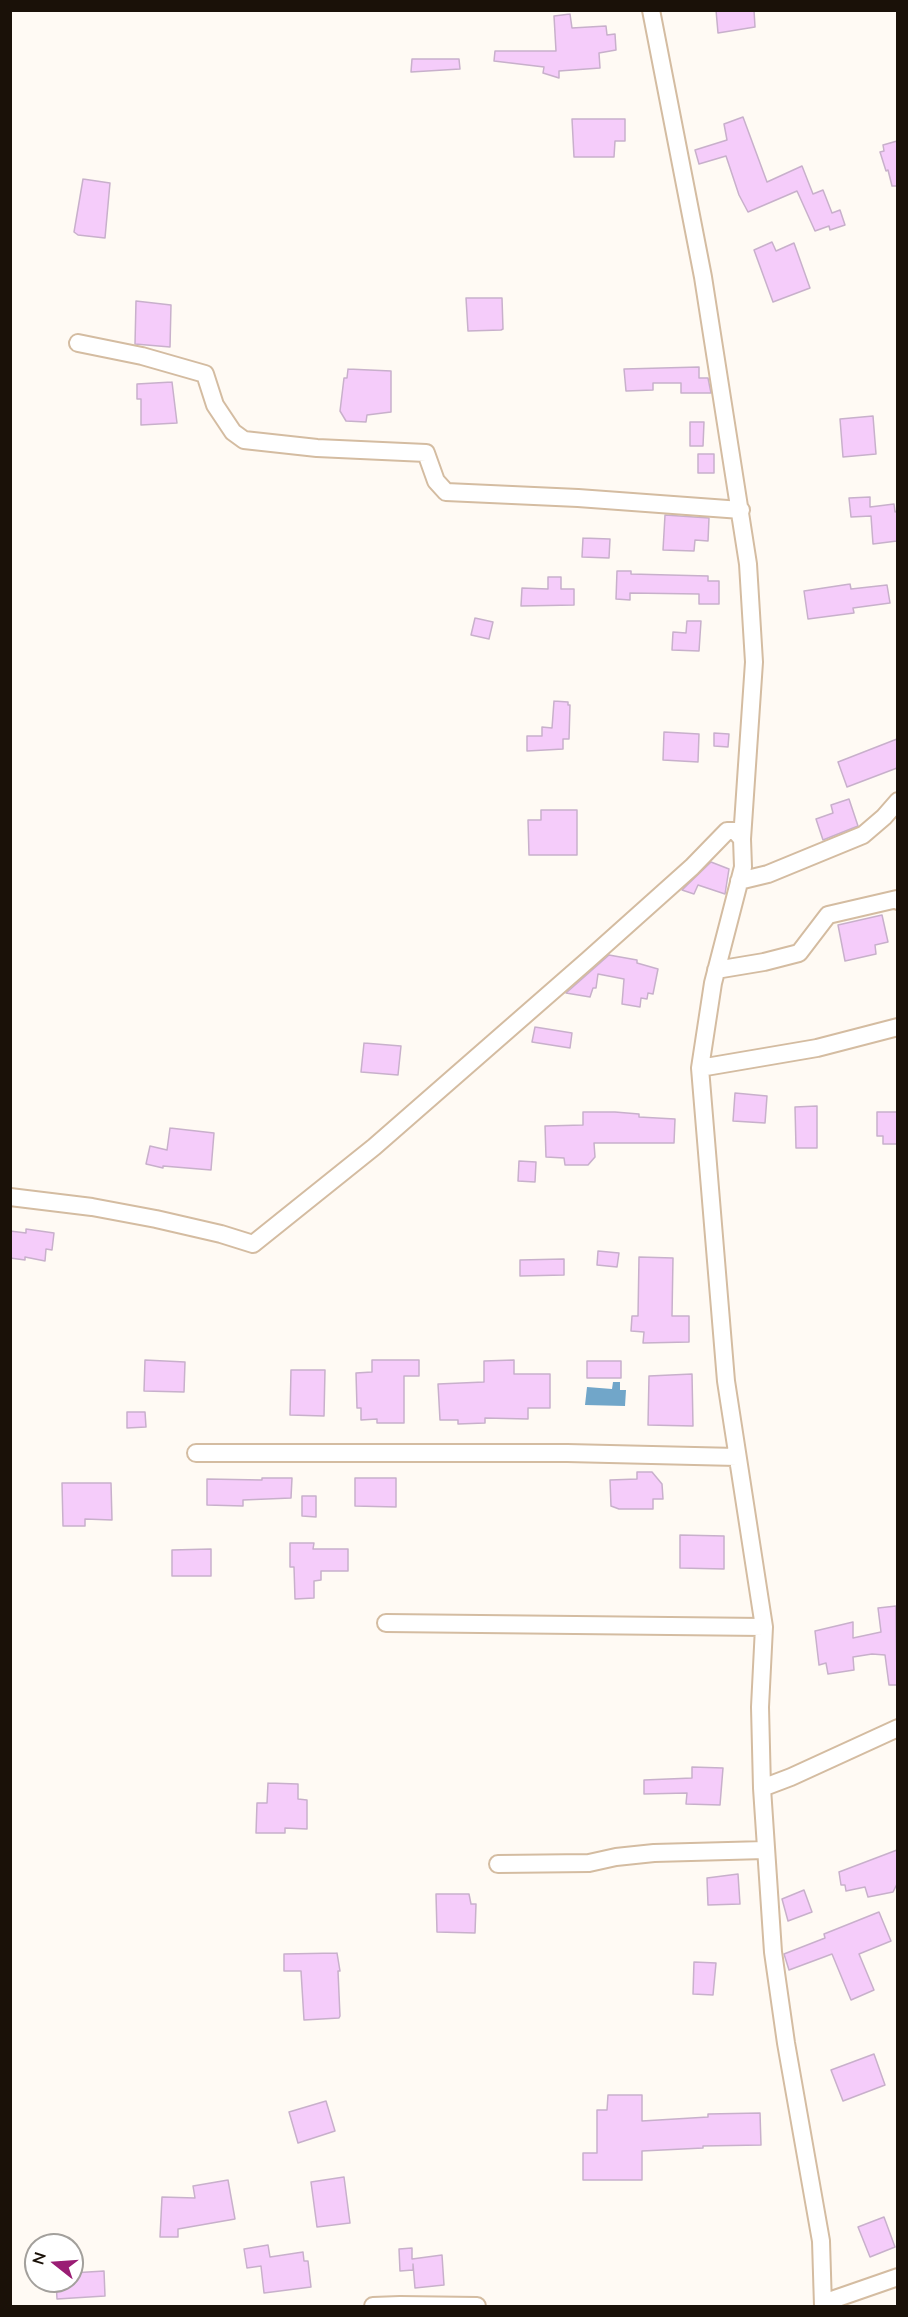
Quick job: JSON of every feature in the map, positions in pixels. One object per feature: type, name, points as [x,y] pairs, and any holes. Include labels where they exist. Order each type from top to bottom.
[{"type":"street","points":[[651,10],[703,277],[748,564],[754,662],[742,839],[743,867],[716,970],[700,1068],[726,1381],[764,1627],[760,1707],[762,1788],[773,1952],[786,2043],[821,2241],[823,2305],[897,2277]]},
{"type":"street","points":[[78,343],[142,356],[205,374],[215,405],[233,432],[244,440],[317,448],[426,453],[436,481],[446,492],[578,498],[741,510]]},
{"type":"street","points":[[739,881],[768,874],[863,835],[884,817],[897,801]]},
{"type":"street","points":[[10,1197],[92,1207],[156,1219],[253,1244],[374,1147],[692,867],[727,831],[735,831],[742,839]]},
{"type":"street","points":[[716,970],[799,953],[828,915],[897,898],[897,901]]},
{"type":"street","points":[[700,1068],[817,1048],[897,1027]]},
{"type":"street","points":[[196,1453],[579,1453],[738,1457]]},
{"type":"street","points":[[386,1623],[764,1627]]},
{"type":"street","points":[[762,1788],[897,1728]]},
{"type":"street","points":[[498,1864],[589,1863],[616,1857],[654,1853],[765,1850]]},
{"type":"street","points":[[373,2307],[477,2307]]},
{"type":"water","points":[[613,1382],[620,1382],[620,1390],[626,1390],[625,1406],[585,1405],[587,1387],[612,1389]]},
{"type":"building","points":[[716,10],[754,10],[755,27],[718,33]]},
{"type":"building","points":[[570,14],[572,28],[606,26],[607,35],[615,34],[616,50],[599,53],[600,68],[559,71],[559,78],[543,73],[544,67],[494,61],[495,51],[556,51],[554,16]]},
{"type":"building","points":[[412,59],[459,59],[460,69],[411,72]]},
{"type":"building","points":[[743,117],[767,182],[802,166],[813,194],[823,190],[832,213],[840,210],[845,225],[830,230],[829,226],[815,231],[797,191],[748,212],[739,195],[726,156],[699,164],[695,150],[727,140],[724,124]]},
{"type":"building","points":[[572,119],[625,119],[625,141],[615,141],[614,157],[574,157]]},
{"type":"building","points":[[897,141],[897,186],[892,186],[880,152],[884,151],[883,145]]},
{"type":"building","points":[[83,179],[110,183],[105,238],[78,235],[74,232]]},
{"type":"building","points":[[772,242],[776,251],[794,243],[810,288],[773,302],[754,250]]},
{"type":"building","points":[[466,298],[502,298],[503,329],[468,331]]},
{"type":"building","points":[[136,301],[171,305],[170,347],[135,344]]},
{"type":"building","points":[[699,367],[699,378],[708,378],[711,393],[681,393],[681,383],[653,383],[653,390],[626,391],[624,369]]},
{"type":"building","points":[[348,369],[391,371],[391,412],[367,415],[366,422],[346,421],[340,411],[344,378],[347,378]]},
{"type":"building","points":[[172,382],[177,423],[141,425],[141,399],[137,399],[137,384]]},
{"type":"building","points":[[873,416],[876,454],[843,457],[840,419]]},
{"type":"building","points":[[690,422],[704,422],[703,446],[690,446]]},
{"type":"building","points":[[698,454],[714,454],[714,473],[698,473]]},
{"type":"building","points":[[870,497],[870,507],[894,504],[895,512],[897,511],[897,541],[873,544],[871,516],[851,517],[849,498]]},
{"type":"building","points":[[665,515],[709,518],[708,541],[695,540],[694,551],[663,550]]},
{"type":"building","points":[[583,538],[610,539],[609,558],[582,557]]},
{"type":"building","points":[[617,571],[631,571],[631,574],[708,576],[708,581],[719,581],[719,604],[699,604],[699,594],[630,593],[630,600],[616,599]]},
{"type":"building","points":[[548,577],[561,577],[561,589],[574,589],[574,605],[521,606],[522,588],[548,589]]},
{"type":"building","points":[[850,584],[851,589],[887,585],[890,603],[853,608],[854,613],[808,619],[804,591]]},
{"type":"building","points":[[475,618],[493,622],[489,639],[471,635]]},
{"type":"building","points":[[687,621],[701,621],[699,651],[672,650],[673,632],[686,633]]},
{"type":"building","points":[[554,701],[568,702],[570,705],[569,739],[563,739],[563,749],[527,751],[527,736],[542,736],[542,727],[552,728]]},
{"type":"building","points":[[664,732],[699,734],[698,762],[663,760]]},
{"type":"building","points":[[714,733],[729,734],[728,747],[714,746]]},
{"type":"building","points":[[897,739],[897,768],[847,787],[838,762]]},
{"type":"building","points":[[849,799],[858,826],[823,840],[816,819],[833,813],[831,805]]},
{"type":"building","points":[[541,810],[577,810],[577,855],[529,855],[528,820],[541,820]]},
{"type":"building","points":[[711,862],[729,869],[725,894],[698,885],[694,894],[682,890]]},
{"type":"building","points":[[882,915],[888,942],[875,945],[876,954],[845,961],[838,925]]},
{"type":"building","points":[[609,955],[637,960],[637,963],[658,969],[653,994],[648,993],[647,999],[641,998],[640,1007],[622,1004],[624,979],[598,974],[596,988],[593,988],[590,997],[566,993]]},
{"type":"building","points":[[535,1027],[572,1033],[570,1048],[532,1042]]},
{"type":"building","points":[[364,1043],[401,1046],[398,1075],[361,1072]]},
{"type":"building","points":[[735,1093],[767,1096],[765,1123],[733,1121]]},
{"type":"building","points":[[817,1106],[817,1148],[796,1148],[795,1107]]},
{"type":"building","points":[[583,1112],[615,1112],[639,1114],[639,1117],[675,1119],[674,1143],[594,1143],[595,1157],[588,1165],[565,1165],[564,1158],[546,1157],[545,1126],[583,1125]]},
{"type":"building","points":[[877,1112],[897,1112],[897,1144],[883,1144],[883,1136],[877,1136]]},
{"type":"building","points":[[170,1128],[214,1133],[211,1170],[163,1166],[163,1168],[146,1164],[150,1146],[167,1150]]},
{"type":"building","points":[[519,1161],[536,1162],[535,1182],[518,1181]]},
{"type":"building","points":[[26,1229],[54,1233],[52,1250],[46,1249],[45,1261],[25,1257],[25,1260],[10,1258],[10,1231],[26,1233]]},
{"type":"building","points":[[598,1251],[619,1253],[617,1267],[597,1265]]},
{"type":"building","points":[[639,1257],[673,1258],[672,1316],[689,1316],[689,1342],[643,1343],[644,1332],[631,1331],[632,1316],[638,1316]]},
{"type":"building","points":[[564,1259],[564,1275],[520,1276],[520,1260]]},
{"type":"building","points":[[145,1360],[185,1362],[184,1392],[144,1391]]},
{"type":"building","points":[[372,1360],[419,1360],[419,1376],[404,1376],[404,1423],[377,1423],[377,1419],[361,1420],[361,1408],[357,1408],[356,1373],[372,1372]]},
{"type":"building","points":[[514,1360],[514,1374],[550,1374],[550,1408],[528,1408],[528,1419],[485,1418],[485,1423],[458,1424],[458,1420],[440,1420],[438,1384],[484,1382],[484,1361]]},
{"type":"building","points":[[587,1361],[621,1361],[621,1378],[587,1378]]},
{"type":"building","points":[[291,1370],[325,1370],[324,1416],[290,1415]]},
{"type":"building","points":[[692,1374],[693,1426],[648,1425],[649,1376]]},
{"type":"building","points":[[127,1412],[145,1412],[146,1427],[127,1428]]},
{"type":"building","points":[[637,1472],[652,1472],[662,1484],[663,1499],[653,1499],[653,1509],[619,1509],[611,1506],[610,1480],[637,1479]]},
{"type":"building","points":[[262,1478],[292,1478],[291,1498],[243,1500],[243,1506],[207,1505],[207,1479],[262,1480]]},
{"type":"building","points":[[355,1478],[396,1478],[396,1507],[355,1506]]},
{"type":"building","points":[[62,1483],[111,1483],[112,1520],[85,1519],[85,1526],[63,1526]]},
{"type":"building","points":[[302,1496],[316,1496],[316,1517],[302,1516]]},
{"type":"building","points":[[680,1535],[724,1536],[724,1569],[680,1568]]},
{"type":"building","points":[[290,1543],[314,1543],[313,1549],[348,1549],[348,1571],[321,1571],[321,1580],[314,1581],[314,1598],[295,1599],[294,1567],[290,1567]]},
{"type":"building","points":[[211,1549],[211,1576],[172,1576],[172,1550]]},
{"type":"building","points":[[896,1606],[897,1685],[889,1685],[885,1655],[872,1654],[853,1657],[854,1670],[828,1674],[826,1663],[819,1665],[815,1631],[853,1622],[853,1638],[881,1632],[878,1608]]},
{"type":"building","points":[[692,1767],[723,1768],[720,1805],[686,1804],[687,1793],[644,1794],[644,1780],[692,1778]]},
{"type":"building","points":[[268,1783],[298,1784],[298,1799],[307,1800],[307,1829],[285,1828],[285,1833],[256,1833],[257,1803],[267,1803]]},
{"type":"building","points":[[897,1850],[897,1884],[893,1892],[868,1897],[865,1887],[846,1891],[845,1885],[841,1885],[839,1872]]},
{"type":"building","points":[[738,1874],[740,1904],[708,1905],[707,1878]]},
{"type":"building","points":[[804,1890],[812,1912],[788,1921],[782,1899]]},
{"type":"building","points":[[436,1894],[469,1894],[471,1904],[476,1904],[475,1933],[437,1932]]},
{"type":"building","points":[[879,1912],[891,1941],[859,1954],[874,1990],[851,2000],[832,1954],[789,1970],[784,1954],[825,1938],[824,1934]]},
{"type":"building","points":[[337,1953],[340,1971],[338,1971],[340,2016],[339,2018],[304,2020],[301,1971],[284,1971],[284,1954]]},
{"type":"building","points":[[694,1962],[716,1963],[713,1995],[693,1994]]},
{"type":"building","points":[[874,2054],[885,2085],[843,2101],[831,2070]]},
{"type":"building","points":[[608,2095],[642,2095],[642,2121],[708,2117],[708,2114],[760,2113],[761,2145],[703,2146],[703,2148],[642,2151],[642,2180],[583,2180],[583,2153],[597,2153],[597,2110],[607,2110]]},
{"type":"building","points":[[326,2101],[335,2131],[298,2143],[289,2112]]},
{"type":"building","points":[[344,2177],[350,2223],[317,2227],[311,2182]]},
{"type":"building","points":[[228,2180],[235,2219],[178,2229],[178,2237],[160,2237],[162,2197],[195,2198],[193,2186]]},
{"type":"building","points":[[884,2217],[895,2247],[870,2257],[858,2227]]},
{"type":"building","points":[[268,2245],[270,2257],[303,2252],[304,2261],[308,2261],[311,2287],[264,2293],[261,2266],[247,2268],[244,2249]]},
{"type":"building","points":[[412,2248],[412,2259],[442,2255],[444,2285],[415,2288],[413,2264],[413,2270],[400,2271],[399,2249]]},
{"type":"building","points":[[104,2271],[105,2296],[57,2299],[57,2293],[84,2293],[84,2272]]}]
